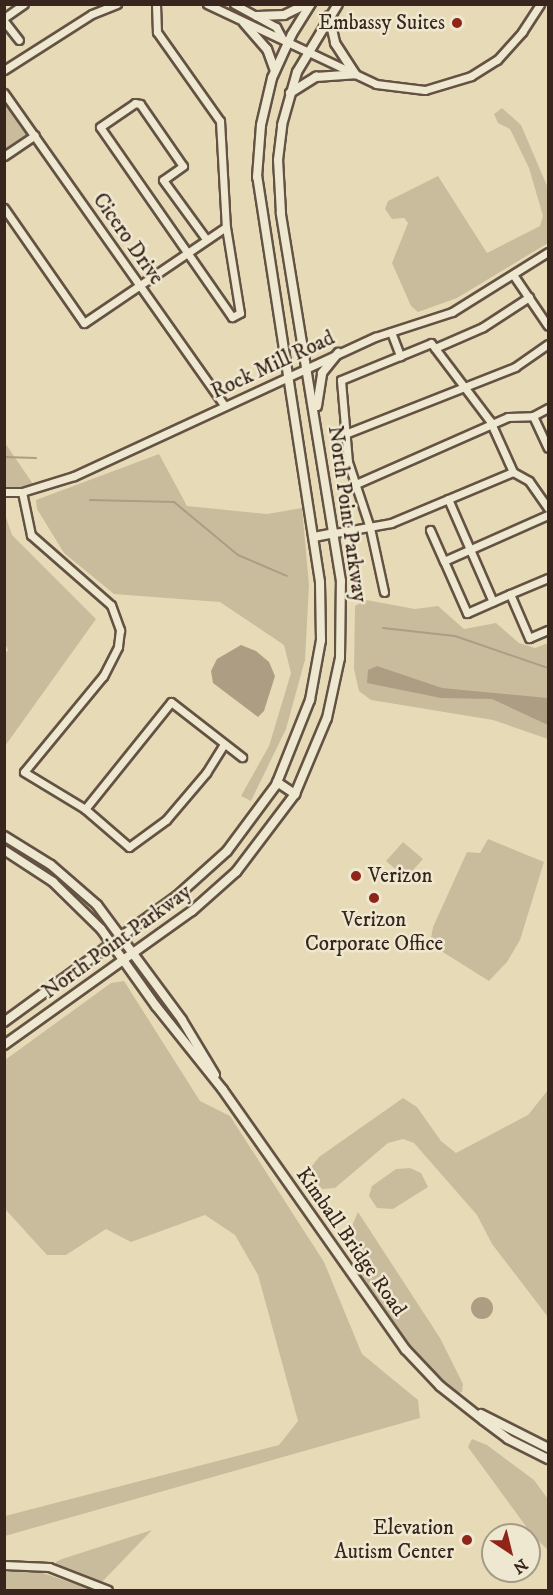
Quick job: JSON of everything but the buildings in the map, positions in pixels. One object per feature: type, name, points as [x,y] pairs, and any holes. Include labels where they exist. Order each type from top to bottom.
[{"type":"street","points":[[19,40],[4,19],[24,4]]},
{"type":"street","points":[[4,70],[92,14],[117,4]]},
{"type":"street","points":[[156,4],[157,32],[220,121],[226,227],[240,313],[232,318],[100,131],[100,127],[135,103],[183,166],[163,180],[206,239]]},
{"type":"street","points":[[207,4],[355,74],[404,90],[425,90],[456,82],[497,60],[522,32],[540,4]]},
{"type":"street","points":[[234,4],[276,27],[285,40]]},
{"type":"street","points":[[257,16],[284,15],[309,4]]},
{"type":"street","name":"North Point Parkway","points":[[4,1022],[113,944],[217,861],[249,826],[277,782],[306,713],[319,657],[321,595],[314,537],[256,177],[261,125],[275,71],[285,40],[309,4]]},
{"type":"street","name":"North Point Parkway","points":[[4,1045],[206,900],[236,872],[295,794],[322,734],[339,667],[342,601],[334,533],[279,193],[280,139],[290,93],[307,52],[338,4]]},
{"type":"street","points":[[329,16],[335,43],[355,74]]},
{"type":"street","points":[[244,22],[267,49],[275,71]]},
{"type":"street","points":[[290,93],[316,76],[355,74]]},
{"type":"street","name":"Cicero Drive","points":[[4,93],[224,405]]},
{"type":"street","points":[[4,156],[35,135]]},
{"type":"street","points":[[4,208],[84,323],[226,227]]},
{"type":"street","name":"Rock Mill Road","points":[[4,492],[22,492],[113,459],[224,405],[338,354],[391,332],[452,312],[514,276],[549,252]]},
{"type":"street","points":[[514,276],[549,326]]},
{"type":"street","points":[[435,348],[483,327],[529,297]]},
{"type":"street","points":[[391,332],[400,356]]},
{"type":"street","points":[[384,592],[345,434],[341,380],[431,343],[492,426],[513,472],[529,481],[549,508]]},
{"type":"street","points":[[345,434],[515,367],[549,344]]},
{"type":"street","points":[[316,421],[322,373],[338,354]]},
{"type":"street","points":[[356,484],[508,417],[532,416],[549,408]]},
{"type":"street","points":[[532,416],[549,448]]},
{"type":"street","points":[[314,537],[370,528],[513,472]]},
{"type":"street","points":[[22,492],[32,535],[111,605],[119,620],[118,647],[103,676],[24,772],[85,809],[129,847],[165,820],[206,772],[224,744]]},
{"type":"street","points":[[448,499],[493,602]]},
{"type":"street","points":[[444,561],[549,515]]},
{"type":"street","points":[[430,530],[467,613],[549,578]]},
{"type":"street","points":[[510,594],[529,638],[549,630]]},
{"type":"street","points":[[85,809],[171,702],[242,757]]},
{"type":"street","points":[[277,782],[295,794]]},
{"type":"street","name":"Kimball Bridge Road","points":[[4,836],[79,887],[134,953],[202,1051],[223,1090]]},
{"type":"street","name":"Kimball Bridge Road","points":[[4,850],[71,897],[113,944],[223,1090],[398,1340],[440,1386],[508,1439],[549,1459]]},
{"type":"street","name":"Kimball Bridge Road","points":[[463,1403],[549,1448]]},
{"type":"street","points":[[4,1565],[49,1568],[108,1590]]},
{"type":"shaded area","points":[[4,99],[30,134],[5,152],[4,152]]},
{"type":"shaded area","points":[[502,108],[521,125],[548,188],[548,243],[457,298],[418,312],[411,306],[392,263],[408,223],[404,218],[392,219],[385,209],[388,201],[438,176],[487,253],[540,226],[543,216],[529,168],[510,129],[498,123],[494,114]]},
{"type":"shaded area","points":[[5,443],[33,484],[5,490]]},
{"type":"shaded area","points":[[159,454],[187,506],[267,514],[302,508],[309,585],[305,660],[286,729],[251,801],[241,796],[269,746],[291,673],[284,645],[220,602],[114,594],[64,553],[37,509],[36,500]]},
{"type":"shaded area","points":[[4,511],[12,535],[96,619],[5,746],[4,655],[8,650],[4,641]]},
{"type":"shaded area","points":[[366,600],[415,609],[438,606],[464,629],[496,623],[519,643],[535,648],[548,643],[548,739],[493,720],[371,700],[359,691],[354,669],[355,606]]},
{"type":"shaded area","points":[[241,645],[256,651],[269,662],[275,676],[264,711],[258,717],[213,683],[211,671],[217,659]]},
{"type":"shaded area","points":[[377,666],[442,688],[548,698],[548,725],[492,699],[441,698],[367,683],[368,670]]},
{"type":"shaded area","points":[[488,839],[544,862],[520,940],[507,962],[489,981],[430,944],[433,927],[467,852],[480,853]]},
{"type":"shaded area","points":[[403,842],[423,859],[406,878],[386,861]]},
{"type":"shaded area","points":[[124,981],[200,1101],[230,1116],[324,1262],[362,1354],[418,1400],[420,1418],[5,1536],[5,1516],[279,1445],[298,1421],[258,1275],[235,1235],[205,1215],[131,1242],[106,1229],[66,1255],[47,1255],[5,1209],[5,1060],[111,983]]},
{"type":"shaded area","points":[[548,1090],[548,1317],[492,1244],[477,1215],[414,1143],[403,1139],[388,1143],[335,1188],[322,1189],[308,1171],[319,1157],[403,1098],[417,1107],[441,1141],[456,1153],[528,1115]]},
{"type":"shaded area","points":[[410,1168],[421,1173],[428,1187],[393,1209],[377,1208],[369,1196],[372,1186],[396,1169]]},
{"type":"shaded area","points":[[358,1212],[440,1338],[463,1384],[462,1392],[457,1394],[429,1371],[396,1334],[370,1295],[349,1249],[348,1235]]},
{"type":"shaded area","points":[[478,1297],[486,1297],[493,1304],[493,1312],[486,1319],[478,1319],[471,1312],[471,1304]]},
{"type":"shaded area","points":[[472,1439],[487,1445],[534,1480],[548,1499],[548,1550],[541,1543],[541,1523],[524,1523],[468,1447]]},
{"type":"shaded area","points":[[152,1530],[101,1583],[56,1566],[56,1562],[62,1559]]},
{"type":"shaded area","points":[[34,1570],[92,1590],[5,1590],[5,1572]]},
{"type":"waterway","points":[[4,457],[36,458]]},
{"type":"waterway","points":[[90,500],[174,502],[238,555],[287,576]]},
{"type":"waterway","points":[[383,628],[455,636],[548,668]]},
{"type":"place","name":"Embassy Suites","points":[[457,23]]},
{"type":"place","name":"Verizon","points":[[356,876]]},
{"type":"place","name":"Verizon Corporate Office","points":[[374,898]]},
{"type":"place","name":"Elevation Autism Center","points":[[467,1540]]}]
